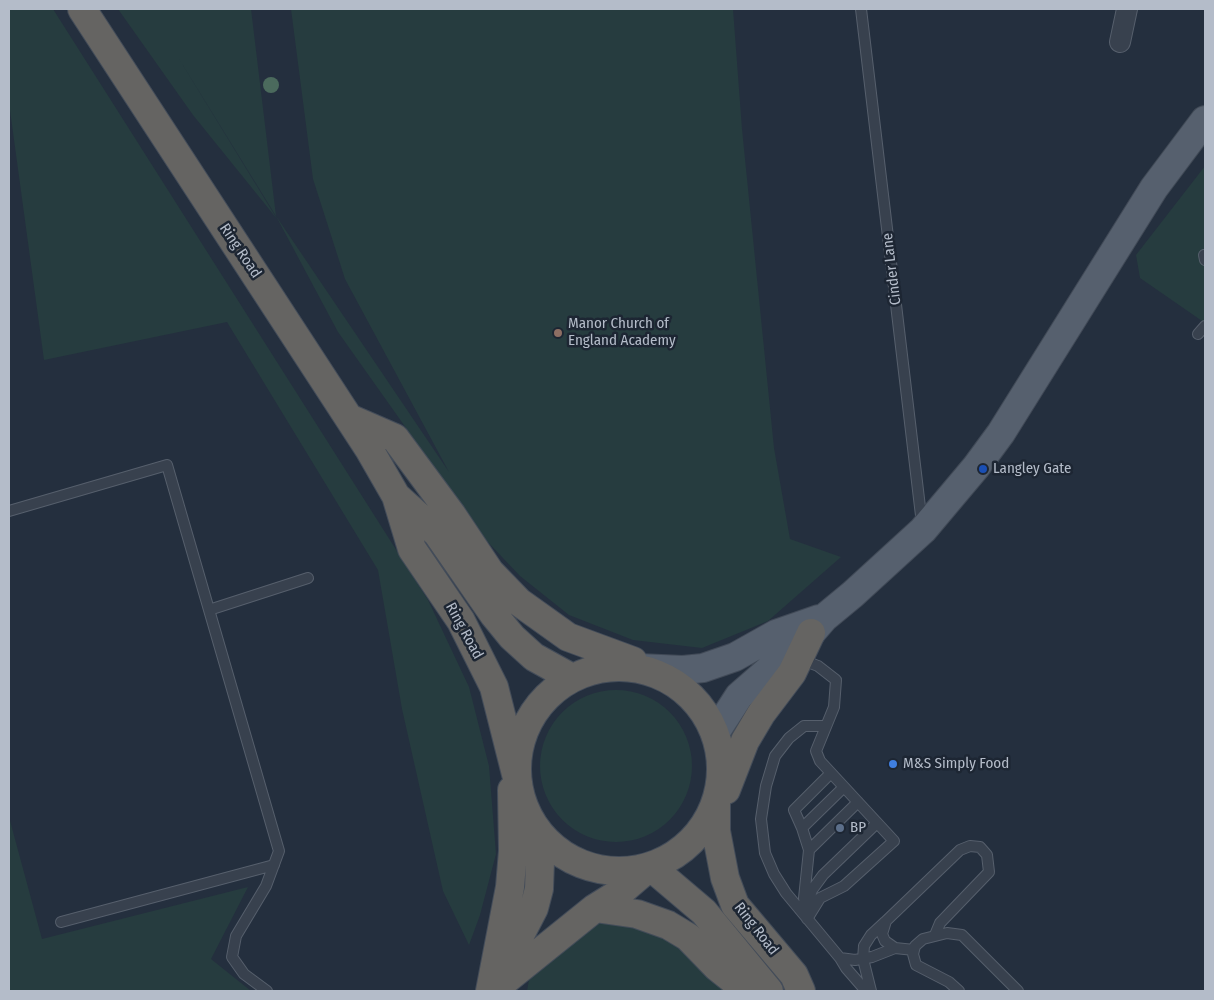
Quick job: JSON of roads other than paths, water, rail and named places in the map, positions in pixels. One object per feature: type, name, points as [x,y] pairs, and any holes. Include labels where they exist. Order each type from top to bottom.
[{"type":"highway","name":"Ring Road","points":[[82,9],[349,418],[396,496],[412,549],[461,621],[494,687],[519,792],[528,814],[541,835],[571,859],[590,867],[609,871],[649,868],[704,912],[769,991]]},
{"type":"highway","points":[[349,418],[395,438],[452,515],[490,572],[535,616],[568,637],[648,669],[678,686],[694,699],[706,715],[715,734],[721,779],[716,810]]},
{"type":"highway","name":"Ring Road","points":[[396,496],[437,533],[512,638],[534,657],[572,678]]},
{"type":"highway","points":[[491,991],[595,908],[619,893],[649,868],[684,848],[698,834],[716,810],[745,741],[794,657],[818,625]]},
{"type":"highway","points":[[516,774],[518,750],[532,715],[543,700],[572,678],[594,670],[616,666],[648,669]]},
{"type":"highway","points":[[491,991],[510,887],[513,818],[509,745]]},
{"type":"highway","name":"Ring Road","points":[[716,810],[725,878],[735,905],[794,975],[802,991]]},
{"type":"highway","points":[[491,991],[526,929],[534,908],[539,889],[541,835]]},
{"type":"highway","points":[[595,908],[637,914],[668,925],[688,938],[717,967],[747,991]]},
{"type":"main road","points":[[648,669],[703,668],[735,657],[776,634],[818,625],[923,530],[976,467],[1001,433],[1154,188],[1205,120]]},
{"type":"main road","points":[[715,734],[739,696],[794,657]]},
{"type":"street","points":[[1120,42],[1127,9]]},
{"type":"lane","name":"Cinder Lane","points":[[861,9],[923,530]]},
{"type":"lane","points":[[9,511],[167,465],[279,851],[266,886],[236,936],[232,956],[244,974],[267,991]]},
{"type":"lane","points":[[209,610],[308,578]]},
{"type":"lane","points":[[794,657],[823,669],[836,680],[834,707],[816,751],[831,773],[894,841],[844,886],[820,898],[807,918]]},
{"type":"lane","points":[[825,726],[804,726],[789,738],[775,756],[766,786],[761,819],[764,853],[774,874],[846,968],[866,991]]},
{"type":"lane","points":[[807,918],[804,898],[809,850],[794,810],[831,773]]},
{"type":"lane","points":[[802,828],[844,788]]},
{"type":"lane","points":[[809,850],[858,802]]},
{"type":"lane","points":[[807,918],[808,902],[812,890],[823,875],[877,823]]},
{"type":"lane","points":[[871,991],[864,958],[866,941],[960,850],[970,846],[980,847],[987,855],[989,872],[940,924],[935,935]]},
{"type":"lane","points":[[61,922],[274,865]]},
{"type":"lane","points":[[886,921],[882,934],[885,941],[895,948],[914,950]]},
{"type":"lane","points":[[959,991],[949,982],[916,965],[913,961],[915,946],[923,939],[954,932],[962,935],[1018,991]]},
{"type":"lane","points":[[840,958],[864,958],[885,954],[895,948]]},
{"type":"place","name":"Manor Church of England Academy","points":[[558,333]]},
{"type":"place","name":"Langley Gate","points":[[983,469]]},
{"type":"place","name":"M&S Simply Food","points":[[893,764]]},
{"type":"place","name":"BP","points":[[840,828]]}]
